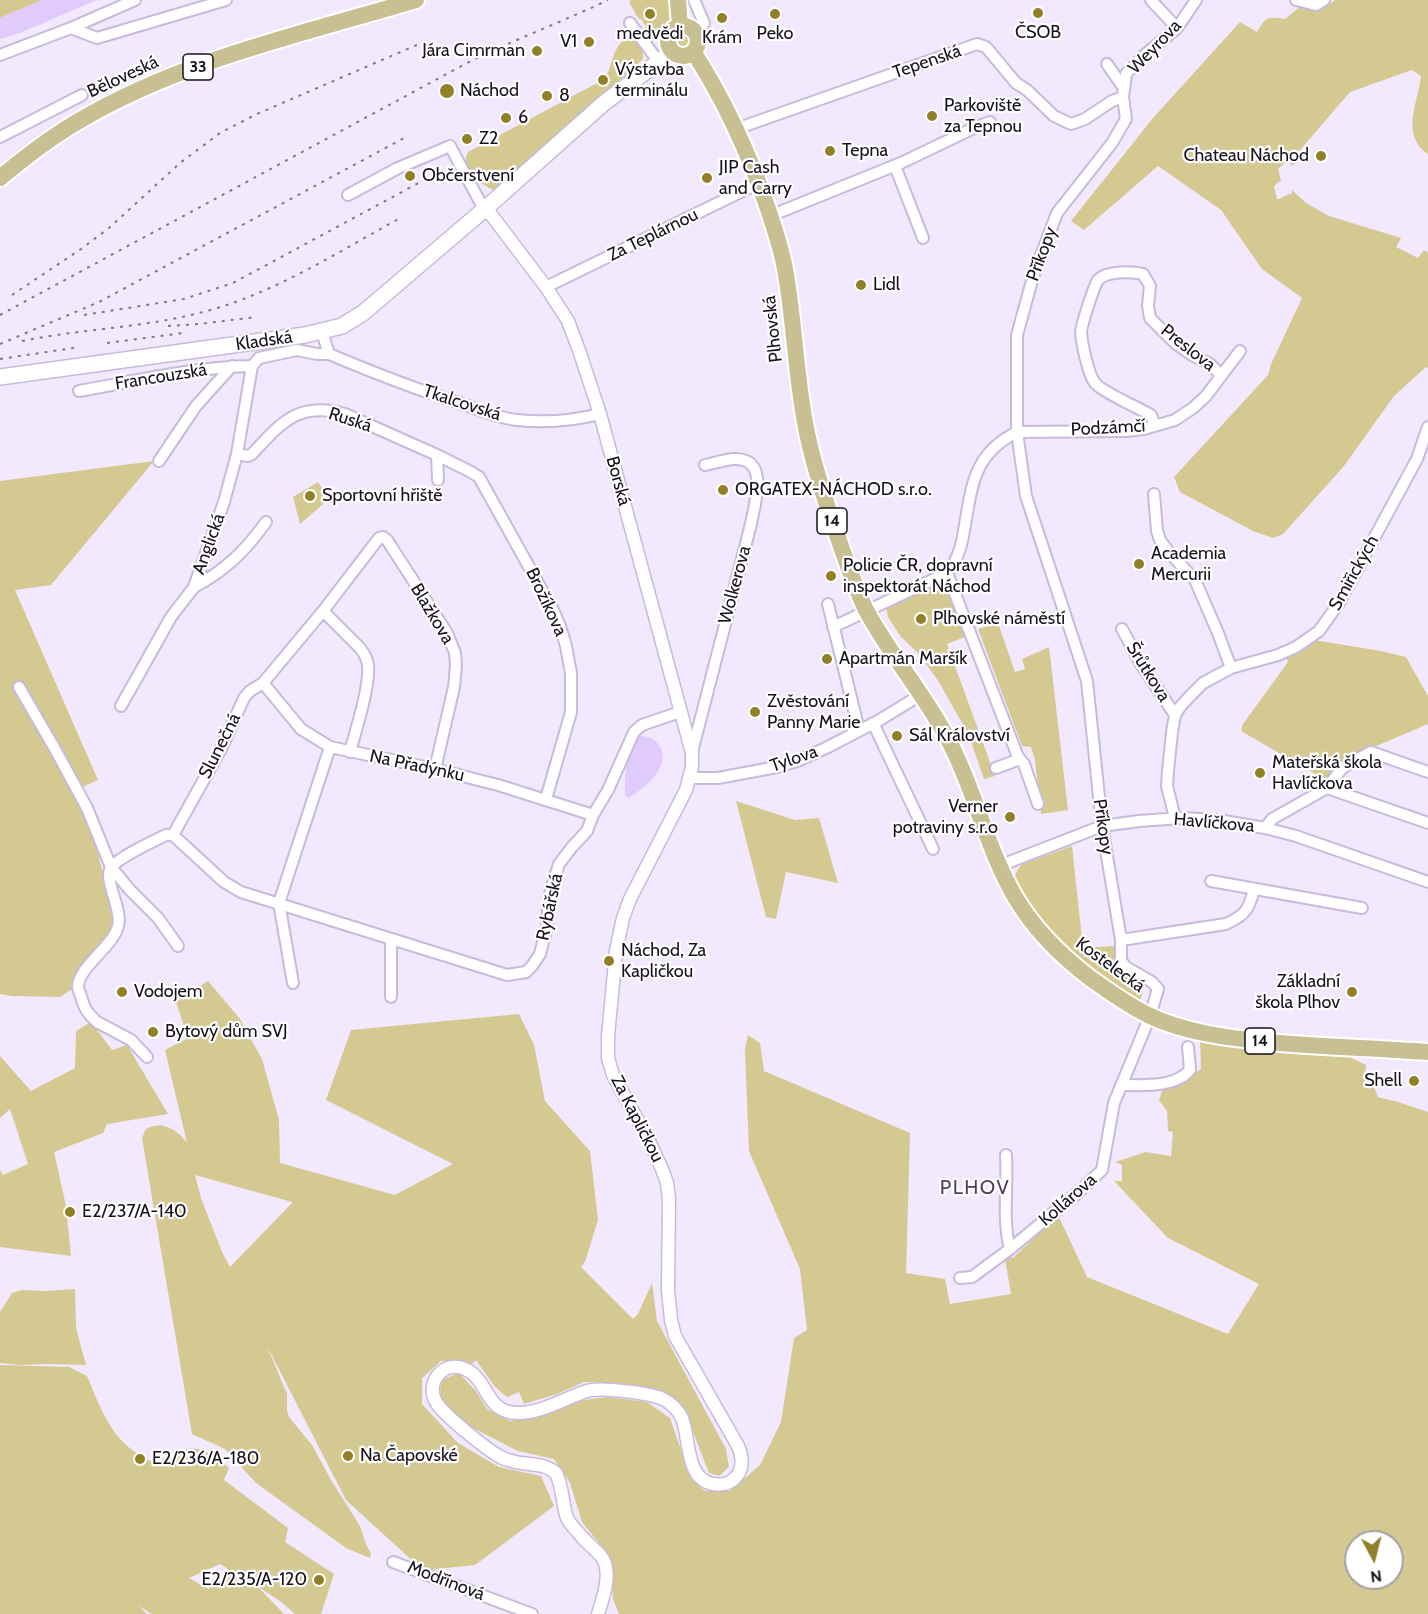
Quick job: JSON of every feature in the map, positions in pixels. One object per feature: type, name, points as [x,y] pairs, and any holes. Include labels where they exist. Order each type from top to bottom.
[{"type":"main road","name":"Běloveská","points":[[0,178],[78,122],[157,82],[264,45],[416,0]]},
{"type":"main road","points":[[678,0],[680,26]]},
{"type":"main road","points":[[680,26],[689,27],[695,33],[698,43],[694,53],[684,57],[673,51],[669,43],[669,35],[674,29],[680,26]]},
{"type":"main road","name":"Kladská","points":[[0,377],[322,332],[342,326],[363,313],[483,205],[604,103],[673,51]]},
{"type":"main road","name":"Plhovská","points":[[694,53],[736,129],[770,216],[786,271],[797,379],[813,463],[849,570],[867,610]]},
{"type":"main road","name":"14","points":[[867,610],[889,648],[922,694]]},
{"type":"main road","name":"Kostelecká","points":[[922,694],[962,767],[999,866],[1013,894],[1054,947],[1073,965],[1104,988],[1150,1016],[1187,1029],[1232,1038],[1428,1052]]},
{"type":"street","points":[[0,55],[135,0]]},
{"type":"street","points":[[71,28],[97,38],[226,0]]},
{"type":"street","points":[[694,0],[702,15],[704,25],[695,33]]},
{"type":"street","points":[[1151,0],[1177,28]]},
{"type":"street","name":"Weyrova","points":[[1123,92],[1126,74],[1141,58],[1177,28],[1196,0]]},
{"type":"street","points":[[1296,0],[1316,5],[1324,0]]},
{"type":"street","points":[[630,23],[658,61]]},
{"type":"street","name":"Tepenská","points":[[736,129],[977,44],[986,47],[1016,83],[1028,90],[1054,116],[1071,124],[1085,119],[1123,92]]},
{"type":"street","points":[[1107,64],[1123,92]]},
{"type":"street","name":"Příkopy","points":[[1123,92],[1126,119],[1112,143],[1057,213],[1033,277],[1017,335],[1017,432],[1026,496],[1087,681],[1102,826],[1121,940],[1121,961],[1126,967],[1152,982],[1158,989],[1150,1016]]},
{"type":"street","name":"Běloveská","points":[[0,137],[82,95]]},
{"type":"street","points":[[770,216],[895,166],[990,122]]},
{"type":"street","points":[[348,195],[398,168],[452,150],[483,205]]},
{"type":"street","points":[[895,166],[923,238]]},
{"type":"street","name":"Za Teplárnou","points":[[546,287],[759,183]]},
{"type":"street","name":"Borská","points":[[483,205],[546,287],[568,321],[580,353],[600,414],[692,753],[690,778]]},
{"type":"street","name":"Preslova","points":[[1155,426],[1151,415],[1100,388],[1091,377],[1081,332],[1082,323],[1098,281],[1105,276],[1123,272],[1143,274],[1150,286],[1148,306],[1150,318],[1175,343],[1210,364],[1221,375]]},
{"type":"street","points":[[322,332],[329,354]]},
{"type":"street","name":"Tkalcovská","points":[[232,366],[252,366],[259,358],[297,350],[329,354],[450,400],[515,420],[547,422],[579,419],[600,414]]},
{"type":"street","name":"Podzámčí","points":[[1017,432],[1126,431],[1144,429],[1175,420],[1206,396],[1240,351]]},
{"type":"street","name":"Francouzská","points":[[79,391],[232,366]]},
{"type":"street","name":"Francouzská","points":[[159,461],[196,406],[232,366]]},
{"type":"street","name":"Anglická","points":[[121,706],[171,617],[194,587],[224,502],[237,454],[252,366]]},
{"type":"street","name":"Ruská","points":[[237,454],[248,456],[252,454],[278,427],[293,416],[323,410],[345,414],[437,455],[479,477],[501,516]]},
{"type":"street","name":"Smiřických","points":[[1175,715],[1203,683],[1231,668],[1278,655],[1296,647],[1324,625],[1417,459],[1428,427]]},
{"type":"street","points":[[833,627],[948,573],[961,548],[970,493],[978,471],[988,453],[995,446],[1017,432]]},
{"type":"street","points":[[437,455],[438,480]]},
{"type":"street","name":"Wolkerova","points":[[692,753],[751,524],[758,474],[752,465],[733,459],[705,465]]},
{"type":"street","points":[[1154,494],[1157,531],[1160,540],[1195,580],[1231,668]]},
{"type":"street","name":"Brožíkova","points":[[501,516],[553,610],[566,646],[571,673],[571,712],[546,799]]},
{"type":"street","points":[[194,587],[222,570],[251,543],[266,522]]},
{"type":"street","name":"Slunečná","points":[[173,835],[222,747],[244,698],[262,683],[382,537]]},
{"type":"street","name":"Blažkova","points":[[382,537],[387,540],[447,633],[455,653],[454,687],[435,769]]},
{"type":"street","points":[[948,573],[1038,804]]},
{"type":"street","points":[[828,604],[859,730]]},
{"type":"street","points":[[323,611],[360,648],[368,663],[366,690],[350,752]]},
{"type":"street","name":"Šrůtkova","points":[[1122,629],[1141,664],[1175,715]]},
{"type":"street","name":"Na Přadýnku","points":[[262,683],[301,729],[330,747],[498,784],[593,815]]},
{"type":"street","points":[[19,687],[87,808],[111,867],[158,918],[178,946]]},
{"type":"street","name":"Tylova","points":[[690,778],[718,778],[777,767],[797,760],[826,748],[922,694]]},
{"type":"street","name":"Rybářská","points":[[173,835],[229,886],[241,892],[507,975],[526,972],[540,954],[547,926],[549,897],[559,864],[587,831],[634,732],[642,725],[680,712]]},
{"type":"street","points":[[1175,715],[1167,786],[1175,818]]},
{"type":"street","points":[[873,723],[933,849]]},
{"type":"street","points":[[293,983],[279,903],[330,747]]},
{"type":"street","points":[[1265,828],[1272,819],[1327,788],[1342,768],[1371,752],[1428,772]]},
{"type":"street","points":[[996,768],[1020,759]]},
{"type":"street","name":"Za Kapličkou","points":[[598,1614],[607,1574],[604,1561],[567,1518],[556,1473],[543,1464],[520,1463],[501,1457],[486,1448],[443,1411],[434,1400],[432,1387],[442,1370],[451,1366],[470,1371],[495,1404],[506,1411],[517,1413],[544,1407],[590,1390],[641,1394],[664,1400],[675,1408],[682,1419],[689,1455],[701,1479],[707,1483],[720,1485],[731,1482],[739,1474],[742,1456],[675,1336],[668,1290],[669,1199],[667,1183],[648,1139],[613,1075],[608,1058],[616,951],[623,918],[630,899],[690,778]]},
{"type":"street","points":[[1327,788],[1428,823]]},
{"type":"street","name":"Havlíčkova","points":[[999,866],[1102,826],[1175,818],[1218,820],[1265,828],[1296,836],[1428,882]]},
{"type":"street","points":[[147,1057],[131,1040],[93,1019],[85,1010],[78,987],[81,977],[109,944],[119,925],[109,872],[111,867],[166,835],[173,835]]},
{"type":"street","points":[[1211,881],[1362,908]]},
{"type":"street","points":[[1121,940],[1226,924],[1239,918],[1247,910],[1254,889]]},
{"type":"street","points":[[391,939],[392,997]]},
{"type":"street","name":"Kollárova","points":[[960,1278],[972,1277],[1010,1249],[1102,1170],[1114,1103],[1150,1016]]},
{"type":"street","points":[[1120,1085],[1152,1084],[1186,1075],[1190,1070],[1188,1047]]},
{"type":"street","points":[[1006,1155],[1006,1216],[1010,1249]]},
{"type":"street","name":"Modřínová","points":[[393,1562],[528,1613]]},
{"type":"shaded area","points":[[0,0],[42,0],[0,18]]},
{"type":"shaded area","points":[[42,0],[97,0],[20,33],[0,39],[0,18]]},
{"type":"shaded area","points":[[631,0],[672,0],[668,27],[660,40],[651,41],[646,38],[649,33],[629,2]]},
{"type":"shaded area","points":[[1335,0],[1428,0],[1428,154],[1420,147],[1413,128],[1421,76],[1412,70],[1350,92],[1295,156],[1295,163],[1292,166],[1288,160],[1278,169],[1281,180],[1274,186],[1277,199],[1292,193],[1292,190],[1306,203],[1329,216],[1401,238],[1396,247],[1418,258],[1424,250],[1428,253],[1428,368],[1426,367],[1394,396],[1344,466],[1283,534],[1273,538],[1253,531],[1180,492],[1174,477],[1268,375],[1302,298],[1262,269],[1221,210],[1158,166],[1084,230],[1071,221],[1153,118],[1240,22],[1257,32],[1262,23],[1268,19],[1285,19],[1302,5],[1319,8]]},
{"type":"shaded area","points":[[681,33],[687,33],[692,41],[690,47],[681,49],[676,44],[676,38]]},
{"type":"shaded area","points":[[627,38],[634,39],[640,44],[643,59],[499,190],[475,181],[466,164],[468,152],[601,81],[602,77],[608,73],[617,49]]},
{"type":"shaded area","points":[[154,461],[51,585],[15,590],[98,780],[74,791],[101,856],[99,859],[114,910],[112,933],[72,989],[60,997],[0,994],[0,481]]},
{"type":"shaded area","points":[[318,482],[329,499],[300,524],[293,497]]},
{"type":"shaded area","points":[[943,580],[965,637],[947,644],[995,776],[984,779],[968,733],[939,682],[919,654],[901,637],[888,617],[886,607]]},
{"type":"shaded area","points":[[998,623],[1015,672],[1025,669],[1022,659],[1049,647],[1068,810],[1041,814],[1035,760],[1031,747],[1022,746],[978,629]]},
{"type":"shaded area","points":[[1314,640],[1406,657],[1428,696],[1428,724],[1353,756],[1324,779],[1241,731],[1243,724],[1288,662],[1286,656]]},
{"type":"shaded area","points":[[640,736],[650,738],[658,744],[662,752],[662,760],[660,768],[649,782],[628,798],[625,795],[627,763],[631,749]]},
{"type":"shaded area","points":[[736,801],[795,820],[819,818],[838,883],[786,872],[776,919],[766,917]]},
{"type":"shaded area","points":[[1072,846],[1083,948],[1114,946],[1118,968],[1133,978],[1143,992],[1140,1000],[1103,978],[1075,956],[1044,923],[1018,888],[1015,876],[1022,864]]},
{"type":"shaded area","points":[[208,981],[240,1019],[262,1059],[279,1120],[280,1163],[395,1195],[453,1164],[326,1100],[351,1030],[519,1014],[534,1045],[545,1101],[590,1151],[598,1220],[585,1262],[581,1267],[633,1319],[638,1314],[652,1283],[657,1321],[726,1449],[729,1467],[719,1476],[709,1473],[681,1407],[662,1391],[625,1384],[584,1382],[557,1394],[524,1404],[519,1392],[507,1397],[495,1387],[476,1360],[472,1364],[441,1361],[422,1378],[422,1404],[458,1443],[499,1467],[541,1476],[554,1506],[475,1565],[427,1570],[417,1565],[346,1500],[267,1346],[287,1394],[289,1417],[312,1445],[360,1526],[371,1554],[370,1558],[346,1548],[256,1483],[225,1449],[192,1434],[142,1138],[146,1129],[152,1126],[164,1126],[174,1130],[187,1143],[165,1050],[188,1038],[176,1002]],"holes":[[[195,1175],[292,1202],[230,1267],[201,1198]]]},
{"type":"shaded area","points":[[91,1022],[112,1050],[127,1045],[168,1114],[107,1124],[103,1133],[54,1152],[66,1206],[71,1256],[0,1247],[0,1170],[3,1175],[28,1164],[10,1109],[0,1118],[0,1056],[31,1091],[75,1068],[76,1031]]},
{"type":"shaded area","points":[[748,1035],[760,1043],[764,1071],[910,1133],[906,1273],[945,1279],[950,1304],[1011,1294],[1005,1259],[1014,1257],[1058,1215],[1087,1277],[1228,1334],[1259,1284],[1168,1238],[1114,1181],[1122,1181],[1122,1165],[1115,1162],[1146,1152],[1171,1156],[1173,1132],[1168,1131],[1167,1111],[1159,1100],[1164,1085],[1178,1085],[1201,1069],[1200,1041],[1231,1046],[1345,1055],[1366,1065],[1365,1076],[1372,1082],[1378,1097],[1428,1112],[1428,1614],[619,1614],[613,1599],[610,1557],[582,1522],[570,1483],[554,1459],[518,1451],[465,1424],[440,1398],[441,1380],[459,1373],[475,1390],[488,1410],[510,1421],[536,1416],[576,1401],[607,1397],[647,1402],[670,1418],[691,1479],[705,1491],[730,1491],[760,1465],[781,1422],[794,1338],[807,1330],[800,1269],[749,1151],[745,1049]]},
{"type":"shaded area","points":[[75,1289],[76,1328],[86,1365],[0,1363],[0,1312],[12,1293],[22,1290]]},
{"type":"shaded area","points":[[0,1365],[69,1367],[87,1376],[107,1420],[121,1440],[130,1448],[151,1461],[188,1449],[199,1449],[216,1457],[229,1468],[224,1480],[288,1528],[285,1542],[334,1574],[321,1614],[295,1614],[257,1586],[284,1614],[152,1614],[139,1606],[147,1614],[0,1614]],"holes":[[[220,1564],[228,1569],[209,1589],[189,1578]]]},
{"type":"railway","points":[[0,315],[467,63],[608,0]]},
{"type":"railway","points":[[12,295],[109,228],[180,163],[220,133],[257,114],[426,41]]},
{"type":"railway","points":[[0,344],[99,302],[406,137]]},
{"type":"railway","points":[[84,315],[184,299],[233,283],[439,172]]},
{"type":"railway","points":[[22,341],[155,322],[225,305],[252,296],[303,272],[402,217]]},
{"type":"railway","points":[[168,326],[256,317]]},
{"type":"railway","points":[[107,343],[183,333]]},
{"type":"railway","points":[[0,359],[80,347]]},
{"type":"place","name":"ČSOB","points":[[1038,13]]},
{"type":"place","name":"medvědi","points":[[650,14]]},
{"type":"place","name":"Peko","points":[[775,14]]},
{"type":"place","name":"Krám","points":[[722,18]]},
{"type":"place","name":"V1","points":[[589,42]]},
{"type":"place","name":"Jára Cimrman","points":[[537,51]]},
{"type":"place","name":"Výstavba terminálu","points":[[603,80]]},
{"type":"place","name":"Náchod","points":[[447,91]]},
{"type":"place","name":"8","points":[[547,96]]},
{"type":"place","name":"Parkoviště za Tepnou","points":[[932,116]]},
{"type":"place","name":"6","points":[[506,118]]},
{"type":"place","name":"Z2","points":[[467,139]]},
{"type":"place","name":"Tepna","points":[[830,151]]},
{"type":"place","name":"Chateau Náchod","points":[[1321,156]]},
{"type":"place","name":"Občerstvení","points":[[410,176]]},
{"type":"place","name":"JIP Cash and Carry","points":[[707,178]]},
{"type":"place","name":"Lidl","points":[[861,285]]},
{"type":"place","name":"ORGATEX-NÁCHOD s.r.o.","points":[[723,490]]},
{"type":"place","name":"Sportovní hřiště","points":[[310,496]]},
{"type":"place","name":"Academia Mercurii","points":[[1139,564]]},
{"type":"place","name":"Policie ČR, dopravní inspektorát Náchod","points":[[831,576]]},
{"type":"place","name":"Plhovské náměstí","points":[[921,619]]},
{"type":"place","name":"Apartmán Maršík","points":[[827,659]]},
{"type":"place","name":"Zvěstování Panny Marie","points":[[755,712]]},
{"type":"place","name":"Sál Království","points":[[897,736]]},
{"type":"place","name":"Mateřská škola Havlíčkova","points":[[1260,773]]},
{"type":"place","name":"Verner potraviny s.r.o","points":[[1010,817]]},
{"type":"place","name":"Náchod, Za Kapličkou","points":[[609,961]]},
{"type":"place","name":"Vodojem","points":[[122,992]]},
{"type":"place","name":"Základní škola Plhov","points":[[1352,992]]},
{"type":"place","name":"Bytový dům SVJ","points":[[153,1032]]},
{"type":"place","name":"Shell","points":[[1414,1081]]},
{"type":"place","name":"E2/237/A-140","points":[[70,1212]]},
{"type":"place","name":"Na Čapovské","points":[[348,1456]]},
{"type":"place","name":"E2/236/A-180","points":[[140,1459]]},
{"type":"place","name":"E2/235/A-120","points":[[319,1580]]},
{"type":"district","name":"PLHOV","points":[[975,1188]]}]
